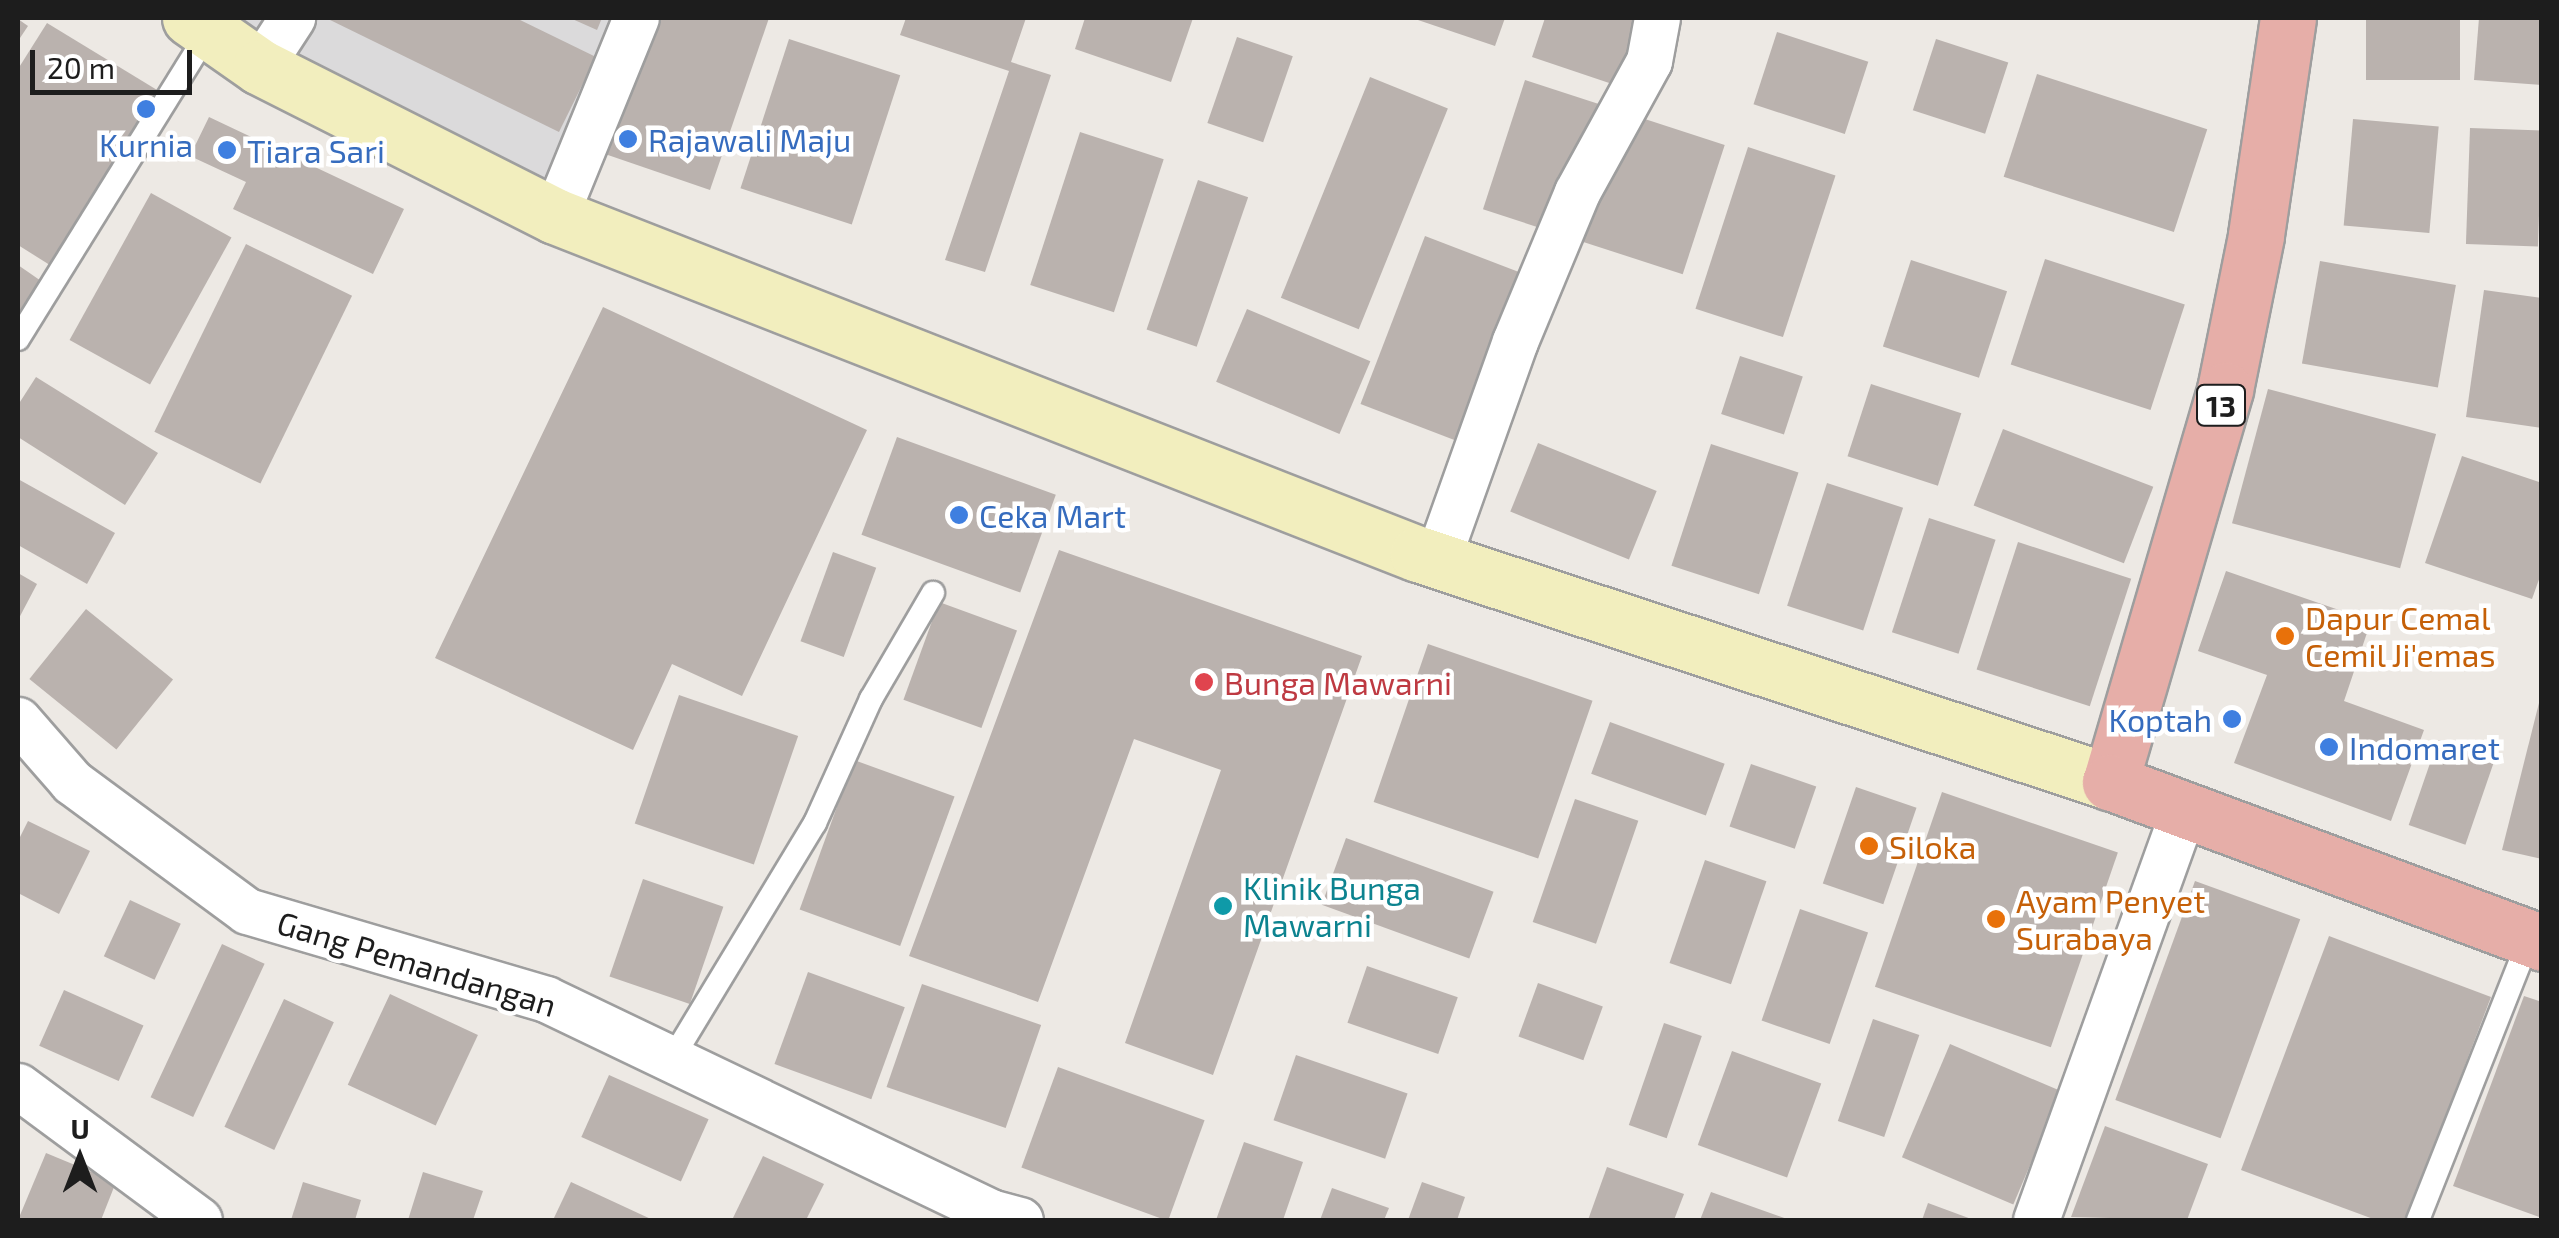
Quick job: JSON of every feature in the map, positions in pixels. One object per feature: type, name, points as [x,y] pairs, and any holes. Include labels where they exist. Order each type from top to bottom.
[{"type":"highway","name":"13","points":[[2110,782],[2225,390],[2256,236],[2288,18]]},
{"type":"highway","points":[[2110,782],[2536,941]]},
{"type":"main road","points":[[199,24],[260,67],[555,216],[1437,560],[2110,782]]},
{"type":"street","points":[[260,67],[292,18]]},
{"type":"street","points":[[555,216],[636,18]]},
{"type":"street","points":[[1437,560],[1515,341],[1578,192],[1649,61],[1657,18]]},
{"type":"street","name":"Gang Pemandangan","points":[[18,720],[72,782],[247,911],[546,998],[999,1218]]},
{"type":"street","points":[[2036,1220],[2184,810]]},
{"type":"street","points":[[18,1086],[199,1220]]},
{"type":"lane","points":[[18,339],[199,24]]},
{"type":"lane","points":[[672,1060],[815,823],[871,699],[932,593]]},
{"type":"lane","points":[[2418,1220],[2536,941]]},
{"type":"shaded area","points":[[191,18],[636,18],[555,216]]},
{"type":"building","points":[[326,18],[516,18],[596,57],[559,132]]},
{"type":"building","points":[[570,18],[602,18],[597,30]]},
{"type":"building","points":[[651,18],[769,18],[710,190],[605,154]]},
{"type":"building","points":[[906,18],[1026,18],[1011,62],[1051,75],[985,272],[945,260],[1009,71],[900,35]]},
{"type":"building","points":[[1085,18],[1193,18],[1171,82],[1075,49]]},
{"type":"building","points":[[1412,18],[1505,18],[1495,46]]},
{"type":"building","points":[[1545,18],[1648,18],[1624,88],[1532,57]]},
{"type":"building","points":[[2366,18],[2460,18],[2460,80],[2366,80]]},
{"type":"building","points":[[2479,18],[2542,18],[2542,85],[2474,80]]},
{"type":"building","points":[[18,19],[28,26],[18,41]]},
{"type":"building","points":[[47,23],[162,93],[53,267],[18,245],[18,69]]},
{"type":"building","points":[[1777,32],[1868,62],[1845,134],[1754,104]]},
{"type":"building","points":[[1237,37],[1293,56],[1263,142],[1207,123]]},
{"type":"building","points":[[789,39],[900,75],[852,224],[740,188]]},
{"type":"building","points":[[1936,39],[2008,62],[1985,134],[1913,110]]},
{"type":"building","points":[[2037,74],[2207,129],[2174,232],[2004,177]]},
{"type":"building","points":[[1370,77],[1448,108],[1359,329],[1281,298]]},
{"type":"building","points":[[1525,80],[1725,145],[1683,274],[1483,209]]},
{"type":"building","points":[[209,117],[404,209],[373,274],[233,209],[246,182],[190,156]]},
{"type":"building","points":[[2353,119],[2439,126],[2429,233],[2344,226]]},
{"type":"building","points":[[2470,128],[2542,131],[2538,246],[2466,244]]},
{"type":"building","points":[[1080,132],[1164,159],[1114,312],[1030,285]]},
{"type":"building","points":[[1748,147],[1835,175],[1783,337],[1695,309]]},
{"type":"building","points":[[1198,180],[1248,197],[1197,347],[1147,329]]},
{"type":"building","points":[[151,193],[231,238],[150,385],[70,340]]},
{"type":"building","points":[[1425,236],[1535,278],[1471,446],[1360,404]]},
{"type":"building","points":[[246,244],[352,296],[260,484],[154,432]]},
{"type":"building","points":[[2045,259],[2185,304],[2151,410],[2011,365]]},
{"type":"building","points":[[1911,260],[2007,291],[1979,378],[1883,347]]},
{"type":"building","points":[[2320,261],[2456,285],[2438,387],[2302,363]]},
{"type":"building","points":[[18,265],[44,283],[18,322]]},
{"type":"building","points":[[2484,290],[2542,298],[2542,428],[2466,417]]},
{"type":"building","points":[[603,307],[867,430],[742,696],[672,664],[633,750],[435,658]]},
{"type":"building","points":[[1247,309],[1370,361],[1339,434],[1216,382]]},
{"type":"building","points":[[1740,356],[1803,376],[1784,434],[1721,414]]},
{"type":"building","points":[[36,377],[158,453],[125,505],[18,437],[18,405]]},
{"type":"building","points":[[1871,384],[1961,413],[1938,486],[1848,456]]},
{"type":"building","points":[[2268,389],[2436,434],[2400,568],[2232,523]]},
{"type":"building","points":[[2003,429],[2153,487],[2124,563],[1974,506]]},
{"type":"building","name":"Ceka Mart","points":[[897,437],[1056,495],[1020,593],[861,535]]},
{"type":"building","points":[[1538,443],[1657,491],[1629,560],[1510,512]]},
{"type":"building","points":[[1711,444],[1798,472],[1759,594],[1671,566]]},
{"type":"building","points":[[2462,456],[2542,483],[2542,571],[2532,599],[2425,563]]},
{"type":"building","points":[[18,479],[115,533],[87,584],[18,545]]},
{"type":"building","points":[[1827,483],[1903,508],[1863,630],[1787,606]]},
{"type":"building","points":[[1929,518],[1996,540],[1958,654],[1892,632]]},
{"type":"building","points":[[2018,542],[2131,579],[2090,706],[1977,669]]},
{"type":"building","points":[[1059,550],[1362,656],[1213,1075],[1125,1043],[1221,770],[1134,739],[1038,1002],[909,956]]},
{"type":"building","points":[[833,552],[876,568],[844,657],[801,641]]},
{"type":"building","points":[[2226,571],[2371,621],[2344,701],[2424,730],[2391,821],[2234,763],[2267,675],[2198,651]]},
{"type":"building","points":[[18,573],[37,584],[18,620]]},
{"type":"building","points":[[939,602],[1017,630],[981,728],[903,700]]},
{"type":"building","points":[[86,609],[173,679],[116,749],[29,679]]},
{"type":"building","points":[[1428,644],[1593,701],[1538,859],[1374,802]]},
{"type":"building","points":[[2542,691],[2542,859],[2502,850]]},
{"type":"building","points":[[679,695],[798,736],[754,865],[635,824]]},
{"type":"building","points":[[1610,722],[1725,764],[1706,815],[1591,774]]},
{"type":"building","points":[[2438,740],[2495,760],[2465,845],[2409,825]]},
{"type":"building","points":[[854,760],[955,797],[900,946],[800,909]]},
{"type":"building","points":[[1751,764],[1816,786],[1795,849],[1730,826]]},
{"type":"building","name":"Siloka","points":[[1856,787],[1917,808],[1883,904],[1823,883]]},
{"type":"building","name":"Ayam Penyet Surabaya","points":[[1942,792],[2118,853],[2051,1047],[1875,987]]},
{"type":"building","points":[[1575,799],[1638,821],[1596,944],[1533,922]]},
{"type":"building","points":[[28,821],[90,851],[59,914],[18,893],[18,841]]},
{"type":"building","points":[[1346,838],[1494,892],[1469,958],[1322,905]]},
{"type":"building","points":[[1705,860],[1766,881],[1731,984],[1670,963]]},
{"type":"building","points":[[643,879],[723,907],[690,1004],[609,976]]},
{"type":"building","points":[[2195,881],[2300,919],[2221,1138],[2115,1100]]},
{"type":"building","points":[[130,900],[181,924],[155,980],[104,956]]},
{"type":"building","points":[[1800,909],[1868,932],[1830,1044],[1762,1021]]},
{"type":"building","points":[[2329,936],[2491,997],[2406,1220],[2376,1220],[2241,1170]]},
{"type":"building","points":[[222,944],[265,964],[193,1117],[151,1097]]},
{"type":"building","points":[[1367,966],[1458,997],[1438,1054],[1347,1023]]},
{"type":"building","points":[[808,972],[905,1007],[871,1099],[774,1064]]},
{"type":"building","points":[[1538,983],[1603,1007],[1583,1060],[1519,1037]]},
{"type":"building","points":[[922,984],[1041,1025],[1006,1128],[887,1087]]},
{"type":"building","points":[[64,990],[143,1025],[119,1081],[39,1046]]},
{"type":"building","points":[[390,994],[478,1035],[436,1126],[348,1085]]},
{"type":"building","points":[[2524,996],[2542,1002],[2542,1218],[2453,1186]]},
{"type":"building","points":[[284,999],[334,1022],[274,1150],[224,1127]]},
{"type":"building","points":[[1873,1019],[1919,1035],[1884,1137],[1838,1121]]},
{"type":"building","points":[[1664,1023],[1702,1036],[1667,1138],[1629,1125]]},
{"type":"building","points":[[1950,1044],[2061,1091],[2013,1205],[1902,1157]]},
{"type":"building","points":[[1732,1051],[1821,1083],[1787,1177],[1698,1145]]},
{"type":"building","points":[[1296,1055],[1408,1093],[1385,1159],[1274,1120]]},
{"type":"building","points":[[1058,1067],[1205,1120],[1168,1220],[1021,1168]]},
{"type":"building","points":[[609,1075],[709,1119],[681,1181],[581,1137]]},
{"type":"building","points":[[2105,1126],[2208,1164],[2187,1220],[2071,1217]]},
{"type":"building","points":[[1244,1142],[1303,1162],[1283,1220],[1216,1220]]},
{"type":"building","points":[[46,1153],[116,1182],[101,1220],[18,1220]]},
{"type":"building","points":[[763,1156],[824,1184],[806,1220],[732,1220]]},
{"type":"building","points":[[1607,1167],[1684,1194],[1674,1220],[1588,1220]]},
{"type":"building","points":[[423,1172],[483,1191],[473,1220],[408,1220]]},
{"type":"building","points":[[303,1182],[361,1200],[355,1220],[291,1220]]},
{"type":"building","points":[[571,1182],[653,1220],[553,1220]]},
{"type":"building","points":[[1422,1182],[1465,1197],[1457,1220],[1408,1220]]},
{"type":"building","points":[[1332,1188],[1389,1208],[1384,1220],[1320,1220]]},
{"type":"building","points":[[1711,1192],[1790,1220],[1700,1220]]},
{"type":"building","points":[[1928,1203],[1974,1220],[1922,1220]]},
{"type":"place","name":"Kurnia","points":[[146,109]]},
{"type":"place","name":"Rajawali Maju","points":[[628,139]]},
{"type":"place","name":"Tiara Sari","points":[[227,150]]},
{"type":"place","name":"Ceka Mart","points":[[959,515]]},
{"type":"place","name":"Dapur Cemal Cemil Ji'emas","points":[[2285,636]]},
{"type":"place","name":"Bunga Mawarni","points":[[1204,682]]},
{"type":"place","name":"Koptah","points":[[2232,719]]},
{"type":"place","name":"Indomaret","points":[[2329,747]]},
{"type":"place","name":"Siloka","points":[[1869,846]]},
{"type":"place","name":"Klinik Bunga Mawarni","points":[[1223,906]]},
{"type":"place","name":"Ayam Penyet Surabaya","points":[[1996,919]]}]
